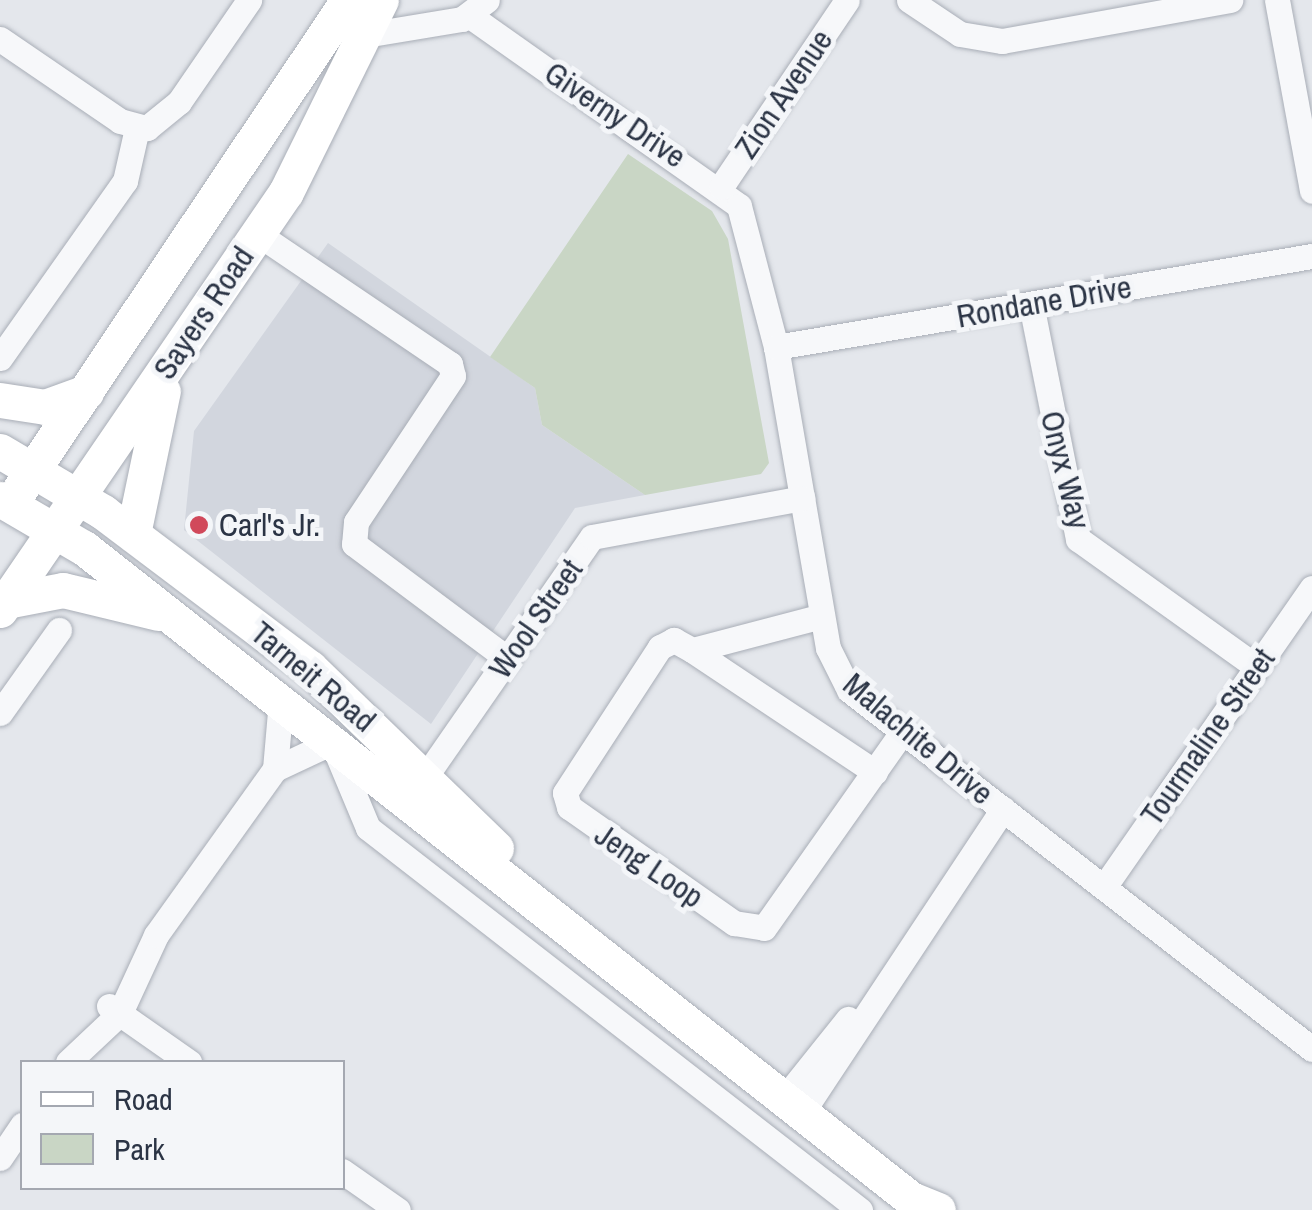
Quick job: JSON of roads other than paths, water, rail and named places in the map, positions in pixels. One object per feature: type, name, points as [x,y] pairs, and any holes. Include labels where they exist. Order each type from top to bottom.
[{"type":"main road","name":"Sayers Road","points":[[4,509],[348,0]]},
{"type":"main road","name":"Sayers Road","points":[[3,606],[317,142],[381,0]]},
{"type":"main road","points":[[133,534],[174,357]]},
{"type":"main road","points":[[0,400],[44,407],[86,392]]},
{"type":"main road","name":"Tarneit Road","points":[[0,451],[78,496],[133,534],[310,668],[592,945]]},
{"type":"main road","name":"Tarneit Road","points":[[4,509],[56,529],[627,972],[799,1098],[910,1199],[941,1210]]},
{"type":"main road","points":[[3,606],[62,590],[169,616]]},
{"type":"street","points":[[137,128],[171,112],[249,0]]},
{"type":"street","name":"Zion Avenue","points":[[721,187],[848,0]]},
{"type":"street","points":[[909,0],[960,34],[1002,41],[1230,0]]},
{"type":"street","points":[[1277,0],[1312,191]]},
{"type":"street","points":[[365,35],[479,8]]},
{"type":"street","name":"Giverny Drive","points":[[479,8],[721,187],[749,224]]},
{"type":"street","points":[[0,40],[137,128]]},
{"type":"street","points":[[0,358],[126,181],[137,128]]},
{"type":"street","name":"Malachite Drive","points":[[749,224],[776,347],[822,616],[835,670],[903,731],[1312,1049]]},
{"type":"street","points":[[258,234],[450,364],[453,376],[356,522],[354,544],[508,659]]},
{"type":"street","name":"Rondane Drive","points":[[776,347],[1312,256]]},
{"type":"street","name":"Onyx Way","points":[[1031,304],[1078,538],[1257,668]]},
{"type":"street","name":"Wool Street","points":[[425,777],[592,538],[802,498]]},
{"type":"street","name":"Tourmaline Street","points":[[1104,887],[1312,588]]},
{"type":"street","name":"Jeng Loop","points":[[822,616],[692,650],[674,640],[660,647],[564,793],[578,818],[734,924],[775,922],[903,731]]},
{"type":"street","points":[[5,705],[59,630]]},
{"type":"street","points":[[692,650],[875,772]]},
{"type":"street","points":[[0,671],[5,705]]},
{"type":"street","points":[[275,769],[281,700]]},
{"type":"street","points":[[68,1060],[114,1010],[156,936],[275,769],[332,742]]},
{"type":"street","name":"Tarneit Road","points":[[332,742],[368,828],[860,1210]]},
{"type":"street","points":[[799,1098],[1003,809]]},
{"type":"street","points":[[114,1010],[186,1060]]},
{"type":"street","points":[[0,1158],[14,1123]]},
{"type":"street","points":[[345,1173],[398,1210]]},
{"type":"place","name":"Carl's Jr.","points":[[199,525]]}]
